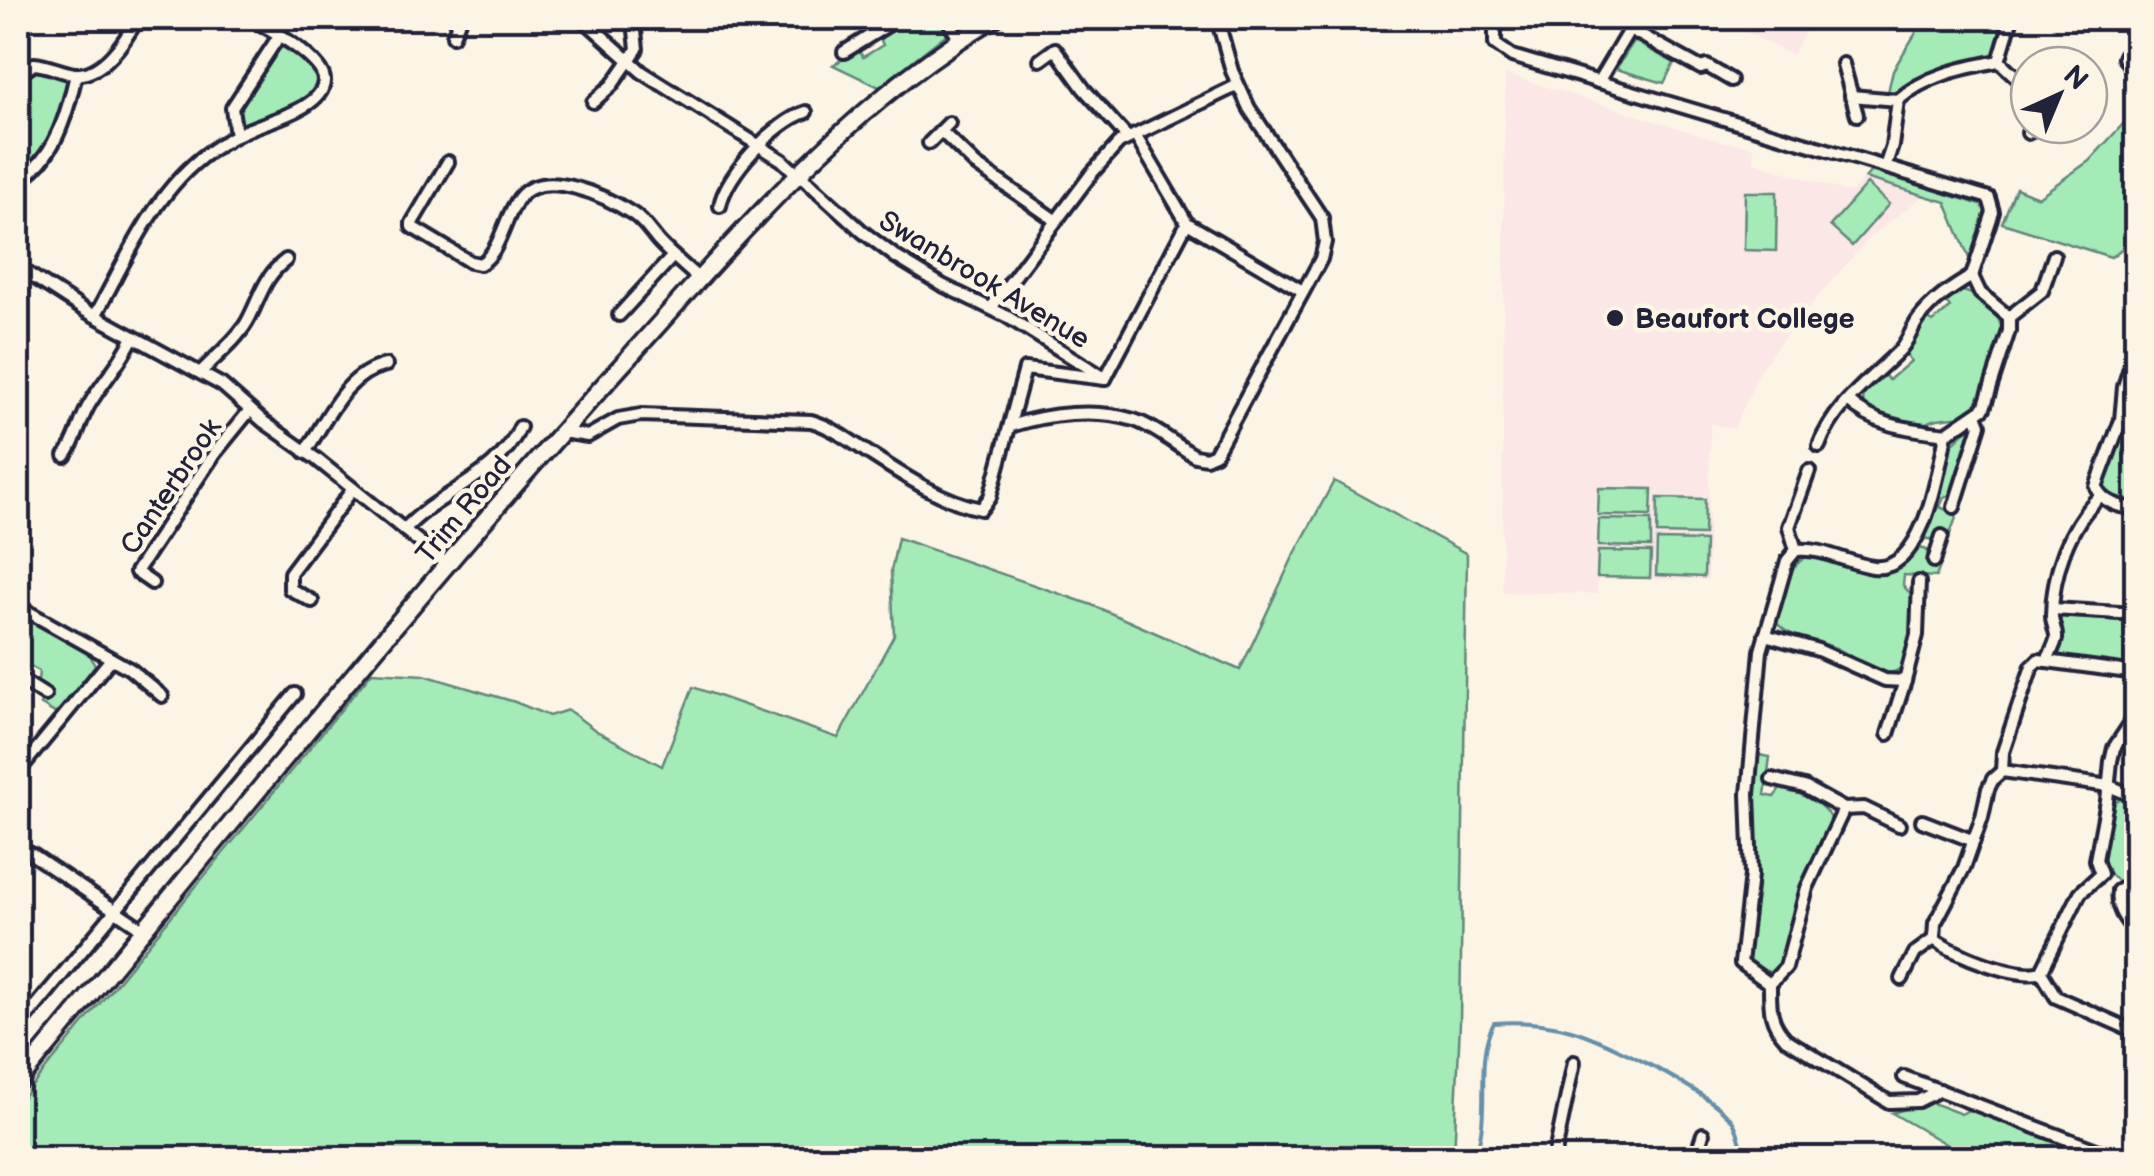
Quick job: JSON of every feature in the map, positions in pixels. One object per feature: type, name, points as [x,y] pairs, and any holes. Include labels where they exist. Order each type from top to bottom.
[{"type":"main road","name":"Trim Road","points":[[18,1082],[448,565],[699,280],[799,174],[905,80],[996,18]]},
{"type":"street","points":[[18,75],[34,64],[76,74],[98,68],[138,18]]},
{"type":"street","points":[[95,316],[143,230],[169,192],[205,154],[236,135],[302,108],[323,88],[324,76],[316,63],[250,18]]},
{"type":"street","points":[[453,36],[460,18]]},
{"type":"street","name":"Swanbrook Avenue","points":[[582,18],[631,62],[683,100],[782,160],[888,252],[942,285],[991,308],[1106,378]]},
{"type":"street","points":[[844,52],[899,18]]},
{"type":"street","points":[[947,18],[959,40]]},
{"type":"street","points":[[1010,426],[1042,416],[1116,416],[1138,421],[1196,456],[1206,458],[1215,454],[1320,259],[1325,242],[1322,218],[1267,140],[1238,85],[1216,18]]},
{"type":"street","points":[[1495,18],[1495,44],[1500,50],[1989,198],[1993,212],[1972,276],[1943,294],[1919,318],[1901,350],[1827,424],[1819,446]]},
{"type":"street","points":[[1998,61],[2012,18]]},
{"type":"street","points":[[593,102],[631,62],[638,39],[634,22]]},
{"type":"street","points":[[1598,82],[1631,23],[1701,68],[1706,66],[1731,80]]},
{"type":"street","points":[[2136,33],[2124,58],[2136,72]]},
{"type":"street","points":[[236,135],[232,108],[279,36]]},
{"type":"street","points":[[1040,60],[1054,49],[1084,89],[1131,136],[1187,224],[1302,290]]},
{"type":"street","points":[[1885,166],[1892,146],[1898,100],[1909,90],[1937,77],[1998,61]]},
{"type":"street","points":[[1998,61],[2009,71]]},
{"type":"street","points":[[1844,64],[1857,115]]},
{"type":"street","points":[[18,182],[39,164],[56,137],[76,74]]},
{"type":"street","points":[[991,308],[1106,156],[1131,136],[1238,85]]},
{"type":"street","points":[[1852,96],[1898,100]]},
{"type":"street","points":[[720,206],[724,188],[759,146],[786,120],[806,112]]},
{"type":"street","points":[[929,143],[945,127],[976,165],[1056,220]]},
{"type":"street","points":[[448,162],[412,227],[470,262],[480,264],[490,256],[523,193],[540,184],[551,184],[607,200],[633,214],[699,280]]},
{"type":"street","points":[[562,432],[588,436],[618,419],[641,414],[811,422],[826,425],[897,471],[964,506],[982,509],[990,496],[1026,369],[1106,378],[1187,224]]},
{"type":"street","points":[[618,316],[673,256]]},
{"type":"street","points":[[2008,317],[2042,291],[2054,256]]},
{"type":"street","name":"Canterbrook","points":[[202,371],[240,331],[272,270],[286,260]]},
{"type":"street","name":"Canterbrook","points":[[18,267],[95,316],[202,371],[448,565]]},
{"type":"street","points":[[1848,401],[1868,418],[1946,434],[1984,408],[2009,331],[2008,317],[1980,293],[1972,276]]},
{"type":"street","points":[[65,456],[76,440],[89,405],[116,371],[133,337]]},
{"type":"street","points":[[2136,348],[2124,387],[2121,420],[2096,480],[2100,496],[2136,510]]},
{"type":"street","points":[[305,452],[348,386],[368,369],[386,365]]},
{"type":"street","name":"Canterbrook","points":[[152,583],[136,572],[215,453],[250,410]]},
{"type":"street","points":[[1954,507],[1980,425],[1976,415]]},
{"type":"street","points":[[2121,420],[2136,420]]},
{"type":"street","points":[[404,530],[426,507],[468,484],[494,463],[512,444],[520,427]]},
{"type":"street","points":[[1796,550],[1881,567],[1894,564],[1916,540],[1936,484],[1946,434]]},
{"type":"street","points":[[1796,550],[1789,527],[1809,471]]},
{"type":"street","points":[[312,601],[290,589],[290,572],[353,489]]},
{"type":"street","points":[[2047,661],[2056,639],[2051,618],[2066,550],[2077,522],[2100,496]]},
{"type":"street","points":[[1916,540],[1940,542],[1934,561]]},
{"type":"street","points":[[1770,984],[1741,963],[1751,875],[1748,794],[1765,635],[1788,561],[1796,550]]},
{"type":"street","points":[[1888,734],[1917,635],[1919,582]]},
{"type":"street","points":[[18,606],[111,659],[162,696]]},
{"type":"street","points":[[2053,608],[2136,614]]},
{"type":"street","points":[[1765,635],[1818,650],[1885,680],[1905,682]]},
{"type":"street","points":[[18,772],[111,659]]},
{"type":"street","points":[[2002,772],[2003,752],[2032,666],[2038,660],[2136,673]]},
{"type":"street","points":[[18,678],[44,695]]},
{"type":"street","points":[[18,1028],[295,694]]},
{"type":"street","points":[[2118,890],[2100,874],[2096,860],[2114,748],[2136,715]]},
{"type":"street","points":[[1934,939],[1934,923],[1964,868],[1988,789],[2002,772],[2109,786],[2136,796]]},
{"type":"street","points":[[1772,778],[1804,787],[1844,809],[1864,808],[1899,825]]},
{"type":"street","points":[[1844,809],[1807,888],[1786,967],[1770,984],[1770,1016],[1786,1039],[1889,1102],[1918,1101],[1940,1090]]},
{"type":"street","points":[[1922,821],[1974,841]]},
{"type":"street","points":[[18,848],[144,930]]},
{"type":"street","points":[[1934,939],[2012,971],[2032,975],[2041,972],[2080,893],[2100,874]]},
{"type":"street","points":[[2136,880],[2118,890],[2116,900],[2136,932]]},
{"type":"street","points":[[1902,979],[1915,954],[1934,939]]},
{"type":"street","points":[[2041,972],[2056,998],[2136,1032]]},
{"type":"street","points":[[1554,1158],[1574,1062]]},
{"type":"street","points":[[1904,1076],[2110,1158]]},
{"type":"street","points":[[1695,1158],[1703,1134]]},
{"type":"shaded area","points":[[1719,18],[1813,18],[1792,55]]},
{"type":"shaded area","name":"Beaufort College","points":[[1505,74],[1719,141],[1754,147],[1754,162],[1841,190],[1852,193],[1863,178],[1923,196],[1869,238],[1796,322],[1761,368],[1734,429],[1710,423],[1708,580],[1598,579],[1597,594],[1502,592]]},
{"type":"green space","points":[[910,18],[941,18],[948,33],[879,87],[833,65],[858,50],[863,57],[883,45],[879,36]]},
{"type":"green space","points":[[1925,18],[2007,18],[1994,54],[1931,73],[1898,91],[1888,92],[1893,70]]},
{"type":"green space","points":[[1634,41],[1674,63],[1664,83],[1616,69]]},
{"type":"green space","points":[[280,48],[289,48],[319,73],[319,87],[287,109],[242,123],[237,118],[246,93]]},
{"type":"green space","points":[[38,71],[57,73],[68,81],[65,107],[54,133],[18,176],[18,96],[30,75]]},
{"type":"green space","points":[[2136,110],[2136,244],[2128,244],[2111,257],[2002,223],[2016,188],[2038,197],[2089,161],[2104,145],[2109,145],[2109,139]]},
{"type":"green space","points":[[1872,170],[1984,206],[1986,214],[1971,263],[1946,202],[1865,178]]},
{"type":"green space","points":[[1867,184],[1889,204],[1852,246],[1830,226]]},
{"type":"green space","points":[[1745,192],[1777,192],[1776,251],[1744,250]]},
{"type":"green space","points":[[1963,291],[1989,306],[2002,332],[1975,408],[1962,416],[1915,425],[1890,420],[1868,409],[1863,404],[1864,391],[1883,374],[1889,380],[1911,361],[1906,354],[1927,318],[1933,322],[1950,308],[1948,297]]},
{"type":"green space","points":[[1972,425],[1953,494],[1944,497],[1940,507],[1957,515],[1950,534],[1939,531],[1934,539],[1927,539],[1925,532],[1951,445]]},
{"type":"green space","points":[[2130,425],[2136,426],[2136,503],[2104,495],[2101,484],[2122,432]]},
{"type":"green space","points":[[1334,481],[1467,554],[1460,1022],[1454,1158],[18,1158],[18,1103],[372,672],[424,675],[549,716],[568,710],[595,730],[662,766],[693,687],[838,738],[894,635],[891,571],[898,538],[1092,605],[1240,670]]},
{"type":"green space","points":[[1599,488],[1652,489],[1651,516],[1598,515]]},
{"type":"green space","points":[[1658,498],[1705,499],[1704,535],[1657,534]]},
{"type":"green space","points":[[1599,519],[1651,520],[1651,547],[1598,546]]},
{"type":"green space","points":[[1657,540],[1705,541],[1704,577],[1656,575]]},
{"type":"green space","points":[[1920,548],[1927,550],[1928,562],[1941,564],[1936,577],[1904,575],[1903,585],[1914,598],[1913,633],[1907,658],[1893,672],[1871,668],[1832,647],[1798,637],[1777,623],[1784,585],[1794,567],[1808,556],[1874,573],[1895,568]]},
{"type":"green space","points":[[1598,551],[1651,552],[1650,578],[1597,577]]},
{"type":"green space","points":[[18,614],[90,655],[95,665],[58,715],[40,704],[48,690],[38,681],[39,671],[30,666],[18,670]]},
{"type":"green space","points":[[2062,615],[2136,620],[2136,664],[2119,666],[2057,655]]},
{"type":"green space","points":[[1759,755],[1770,757],[1765,795],[1774,797],[1781,788],[1798,791],[1818,803],[1834,822],[1799,893],[1784,961],[1771,973],[1754,966],[1748,957],[1758,888],[1755,793]]},
{"type":"green space","points":[[2122,797],[2136,802],[2136,874],[2118,881],[2106,866],[2104,845],[2114,803]]},
{"type":"green space","points":[[1930,1102],[1961,1114],[1971,1109],[2100,1158],[1970,1158],[1892,1113]]},
{"type":"waterway","points":[[1474,1158],[1482,1123],[1488,1038],[1494,1023],[1514,1022],[1587,1035],[1682,1083],[1733,1122],[1745,1158]]},
{"type":"place","name":"Beaufort College","points":[[1615,318]]}]
